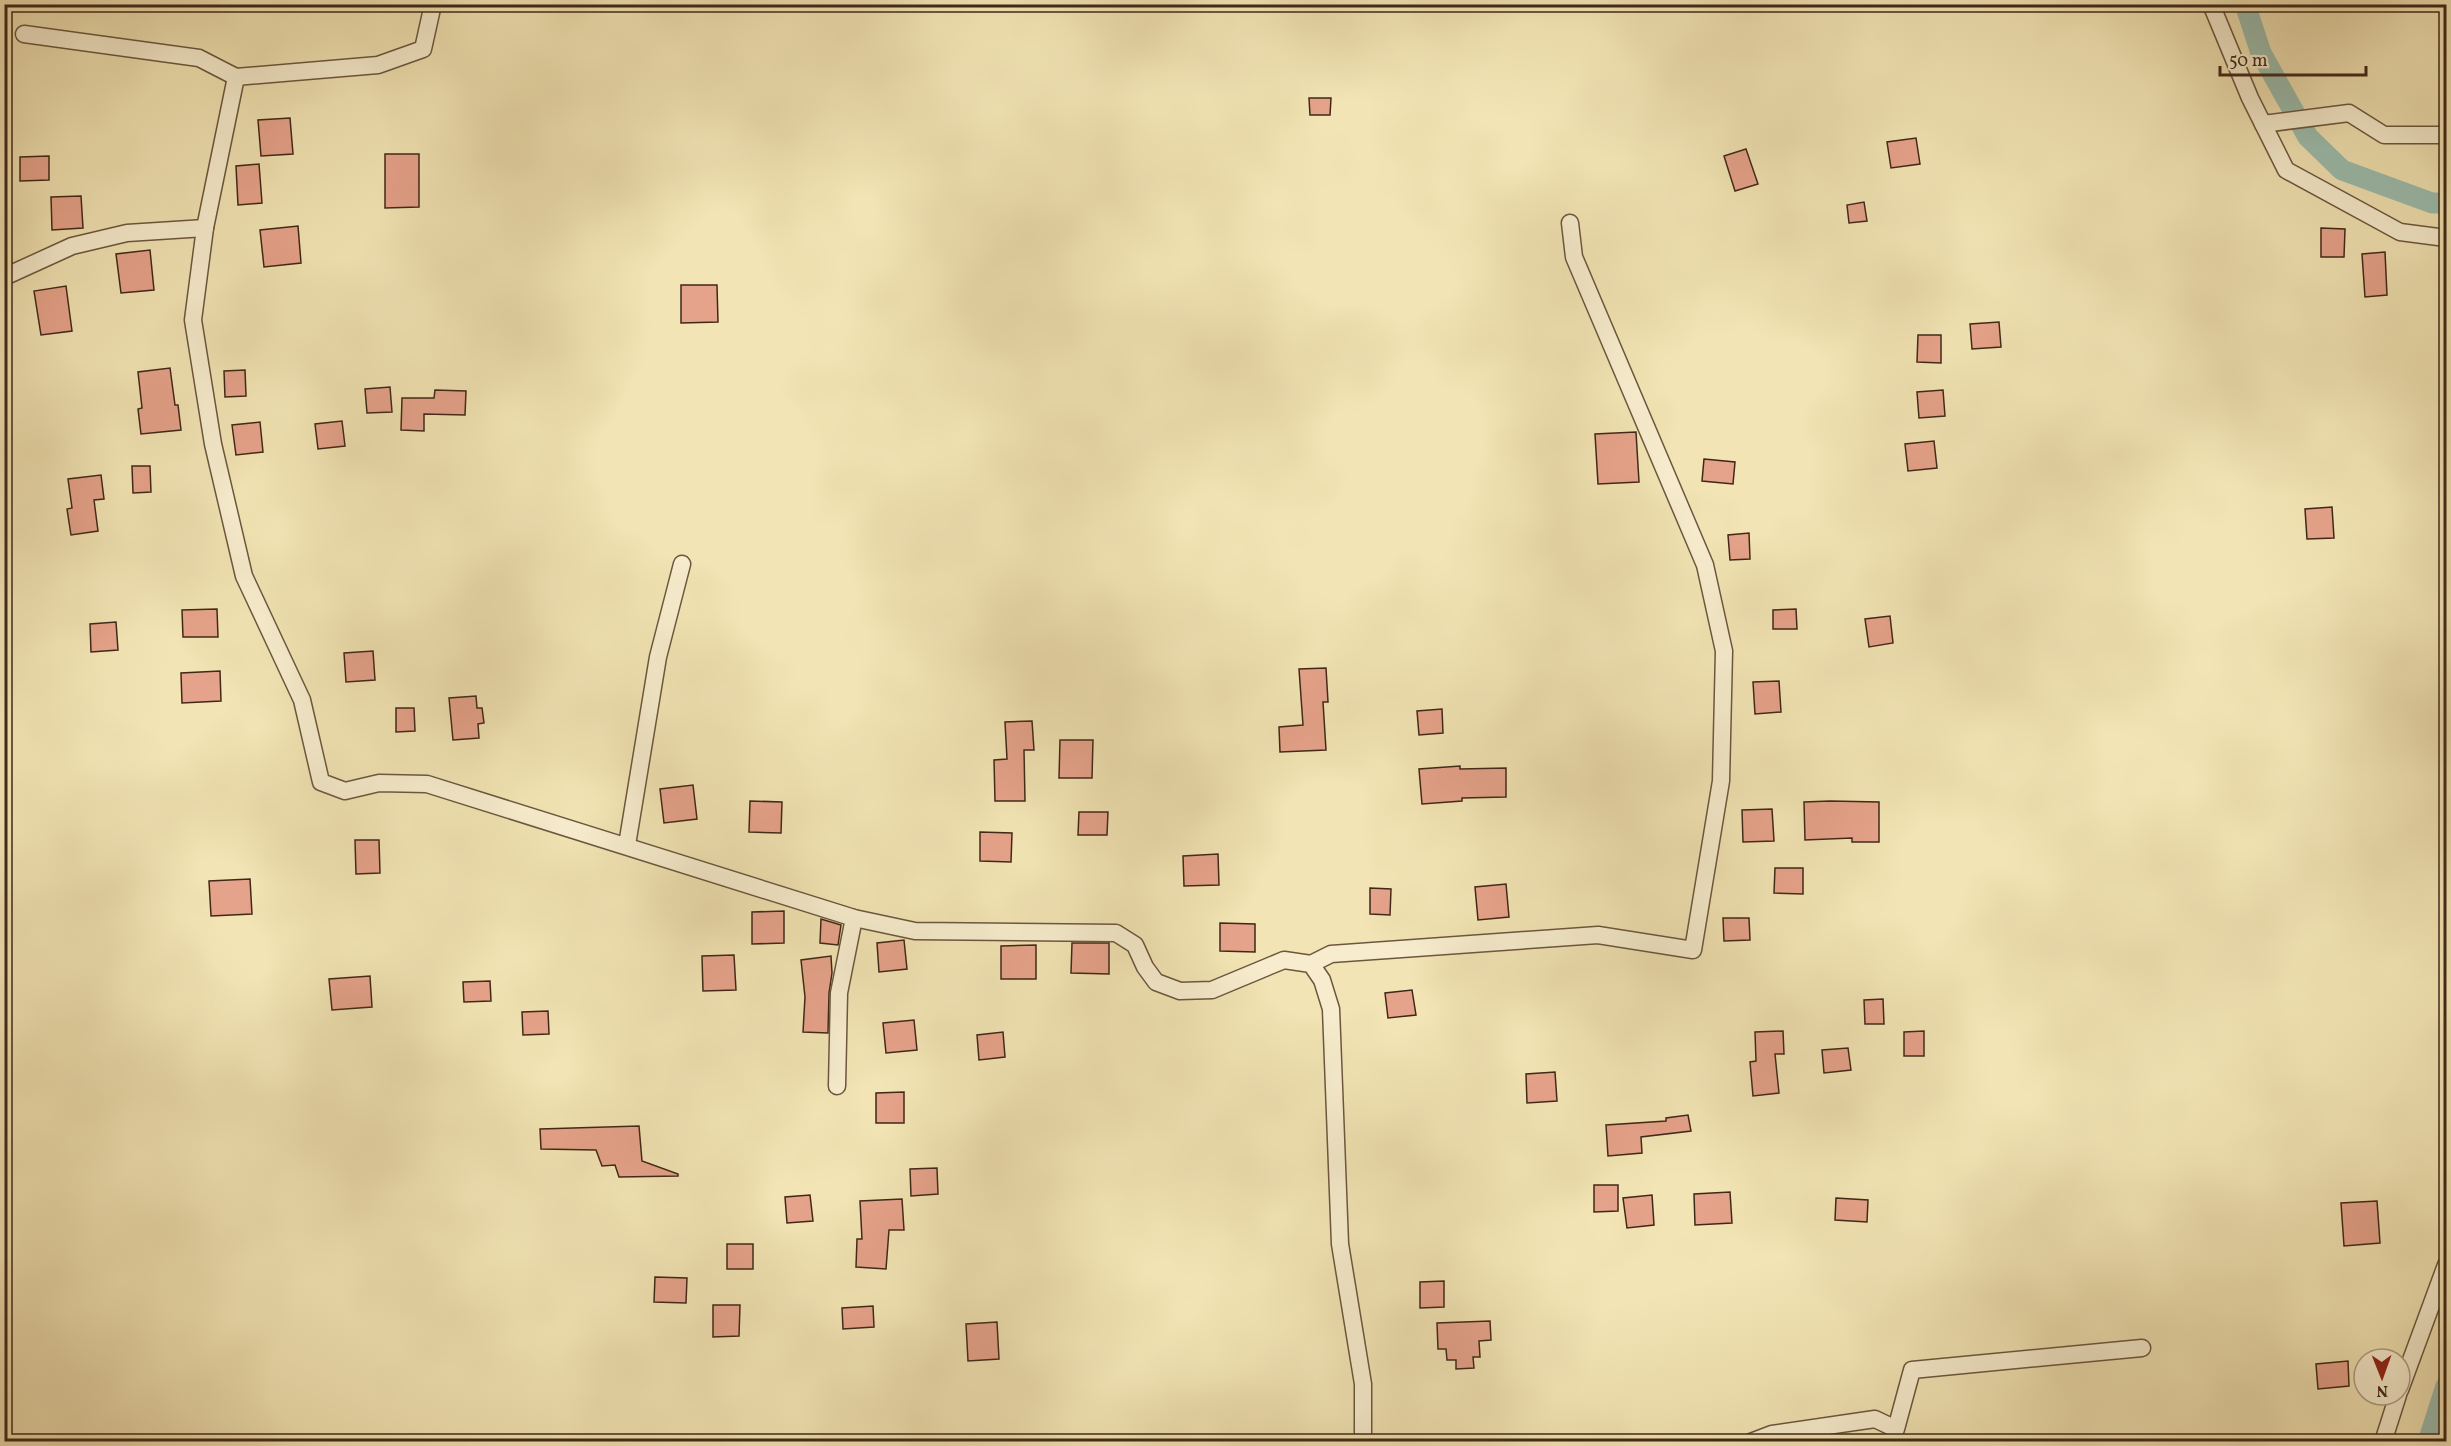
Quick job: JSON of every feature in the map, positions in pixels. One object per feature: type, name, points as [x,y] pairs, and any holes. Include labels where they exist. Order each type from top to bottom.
[{"type":"street","points":[[24,34],[199,58],[236,76],[378,65],[423,49],[434,12],[433,4]]},
{"type":"street","points":[[2211,4],[2263,124],[2286,170],[2400,232],[2446,238]]},
{"type":"street","points":[[236,76],[205,228],[193,320],[213,444],[244,576],[302,700],[321,782],[345,791],[379,783],[427,784],[854,918],[915,931],[1116,933],[1135,945],[1145,967],[1156,982],[1180,991],[1212,990],[1284,960],[1311,964],[1331,954],[1598,935],[1694,950],[1721,781],[1724,651],[1706,565],[1574,257],[1570,223]]},
{"type":"street","points":[[2263,124],[2349,113],[2384,135],[2446,135]]},
{"type":"street","points":[[4,277],[72,246],[128,233],[205,228]]},
{"type":"street","points":[[627,845],[658,657],[682,564]]},
{"type":"street","points":[[837,1086],[838,993],[854,918]]},
{"type":"street","points":[[1311,964],[1322,980],[1331,1009],[1340,1244],[1363,1384],[1363,1442]]},
{"type":"street","points":[[2412,1357],[2446,1265]]},
{"type":"street","points":[[1751,1442],[1772,1434],[1875,1419],[1896,1429],[1912,1370],[2142,1348]]},
{"type":"street","points":[[2383,1442],[2394,1407]]},
{"type":"building","points":[[1309,98],[1331,98],[1330,115],[1310,115]]},
{"type":"building","points":[[290,118],[293,154],[261,156],[258,120]]},
{"type":"building","points":[[1916,138],[1920,164],[1891,168],[1887,142]]},
{"type":"building","points":[[1746,149],[1758,184],[1735,191],[1724,156]]},
{"type":"building","points":[[385,154],[419,154],[419,207],[385,208]]},
{"type":"building","points":[[49,156],[49,180],[20,181],[20,157]]},
{"type":"building","points":[[259,164],[262,203],[238,205],[236,166]]},
{"type":"building","points":[[81,196],[83,228],[52,230],[51,197]]},
{"type":"building","points":[[1864,202],[1867,221],[1849,223],[1847,205]]},
{"type":"building","points":[[298,226],[301,263],[264,267],[260,230]]},
{"type":"building","points":[[2321,228],[2345,229],[2344,257],[2321,257]]},
{"type":"building","points":[[150,250],[154,290],[121,293],[116,254]]},
{"type":"building","points":[[2385,252],[2387,295],[2365,297],[2362,254]]},
{"type":"building","points":[[681,285],[717,285],[718,322],[681,323]]},
{"type":"building","points":[[66,286],[72,331],[41,335],[34,291]]},
{"type":"building","points":[[1999,322],[2001,347],[1972,349],[1970,324]]},
{"type":"building","points":[[1918,335],[1941,335],[1941,363],[1917,362]]},
{"type":"building","points":[[170,368],[181,430],[141,434],[138,409],[142,408],[138,372]]},
{"type":"building","points":[[245,370],[246,396],[225,397],[224,371]]},
{"type":"building","points":[[390,387],[392,412],[367,413],[365,389]]},
{"type":"building","points":[[435,390],[466,391],[465,415],[424,414],[424,431],[401,430],[402,398],[434,398]]},
{"type":"building","points":[[1943,390],[1945,416],[1919,418],[1917,392]]},
{"type":"building","points":[[342,421],[345,446],[318,449],[315,424]]},
{"type":"building","points":[[260,422],[263,452],[236,455],[232,425]]},
{"type":"building","points":[[1636,432],[1639,482],[1598,484],[1595,434]]},
{"type":"building","points":[[1934,441],[1937,468],[1908,471],[1905,444]]},
{"type":"building","points":[[1704,459],[1735,462],[1733,484],[1702,481]]},
{"type":"building","points":[[132,466],[150,466],[151,492],[133,493]]},
{"type":"building","points":[[101,475],[104,499],[94,500],[98,531],[71,535],[67,509],[72,508],[68,479]]},
{"type":"building","points":[[2332,507],[2334,538],[2307,539],[2305,509]]},
{"type":"building","points":[[1749,533],[1750,559],[1730,560],[1728,535]]},
{"type":"building","points":[[217,609],[218,637],[183,637],[182,610]]},
{"type":"building","points":[[1796,609],[1797,629],[1773,629],[1773,610]]},
{"type":"building","points":[[1890,616],[1893,643],[1869,647],[1865,619]]},
{"type":"building","points":[[116,622],[118,650],[91,652],[90,624]]},
{"type":"building","points":[[373,651],[375,680],[346,682],[344,653]]},
{"type":"building","points":[[1326,668],[1328,702],[1323,702],[1326,750],[1280,752],[1279,727],[1303,725],[1299,669]]},
{"type":"building","points":[[220,671],[221,701],[182,703],[181,673]]},
{"type":"building","points":[[1779,681],[1781,712],[1755,714],[1753,682]]},
{"type":"building","points":[[476,696],[477,708],[482,708],[484,723],[478,724],[479,738],[453,740],[449,698]]},
{"type":"building","points":[[396,708],[414,708],[415,731],[396,732]]},
{"type":"building","points":[[1442,709],[1443,733],[1419,735],[1417,711]]},
{"type":"building","points":[[1032,721],[1034,750],[1024,750],[1025,801],[995,801],[994,760],[1007,759],[1005,722]]},
{"type":"building","points":[[1060,740],[1093,740],[1092,778],[1059,778]]},
{"type":"building","points":[[1460,766],[1460,769],[1506,768],[1506,797],[1462,798],[1462,801],[1422,804],[1419,769]]},
{"type":"building","points":[[693,785],[697,819],[664,823],[660,789]]},
{"type":"building","points":[[750,801],[782,802],[781,833],[749,832]]},
{"type":"building","points":[[1804,802],[1879,802],[1879,842],[1852,842],[1852,838],[1805,840]]},
{"type":"building","points":[[1772,809],[1774,841],[1743,842],[1742,810]]},
{"type":"building","points":[[1079,812],[1108,812],[1107,835],[1078,835]]},
{"type":"building","points":[[980,832],[1012,833],[1011,862],[980,861]]},
{"type":"building","points":[[355,840],[379,840],[380,873],[356,874]]},
{"type":"building","points":[[1218,854],[1219,885],[1184,886],[1183,856]]},
{"type":"building","points":[[1775,868],[1803,868],[1803,894],[1774,893]]},
{"type":"building","points":[[250,879],[252,914],[211,916],[209,881]]},
{"type":"building","points":[[1506,884],[1509,917],[1478,920],[1475,887]]},
{"type":"building","points":[[1370,888],[1391,889],[1390,915],[1370,914]]},
{"type":"building","points":[[784,911],[784,943],[752,944],[752,912]]},
{"type":"building","points":[[1723,918],[1749,918],[1750,940],[1724,941]]},
{"type":"building","points":[[821,919],[841,925],[838,945],[820,943]]},
{"type":"building","points":[[1220,923],[1255,924],[1255,952],[1220,951]]},
{"type":"building","points":[[904,940],[907,969],[879,972],[877,943]]},
{"type":"building","points":[[1072,943],[1109,943],[1109,974],[1071,973]]},
{"type":"building","points":[[1036,945],[1036,979],[1001,979],[1001,946]]},
{"type":"building","points":[[734,955],[736,990],[703,991],[702,956]]},
{"type":"building","points":[[831,956],[828,1033],[803,1032],[805,997],[801,960]]},
{"type":"building","points":[[370,976],[372,1007],[332,1010],[329,979]]},
{"type":"building","points":[[490,981],[491,1001],[464,1002],[463,982]]},
{"type":"building","points":[[1412,990],[1416,1015],[1388,1018],[1385,993]]},
{"type":"building","points":[[1883,999],[1884,1024],[1865,1024],[1864,1000]]},
{"type":"building","points":[[548,1011],[549,1034],[523,1035],[522,1012]]},
{"type":"building","points":[[914,1020],[917,1050],[886,1053],[883,1023]]},
{"type":"building","points":[[1783,1031],[1784,1054],[1775,1054],[1779,1093],[1753,1096],[1750,1062],[1756,1061],[1755,1032]]},
{"type":"building","points":[[1924,1031],[1924,1056],[1904,1056],[1904,1032]]},
{"type":"building","points":[[1003,1032],[1005,1057],[979,1060],[977,1035]]},
{"type":"building","points":[[1848,1048],[1851,1070],[1824,1073],[1822,1050]]},
{"type":"building","points":[[1555,1072],[1557,1101],[1527,1103],[1526,1074]]},
{"type":"building","points":[[904,1092],[904,1123],[876,1123],[876,1093]]},
{"type":"building","points":[[1688,1115],[1691,1131],[1641,1137],[1642,1153],[1608,1156],[1606,1125],[1666,1121],[1666,1118]]},
{"type":"building","points":[[639,1126],[642,1161],[678,1174],[678,1176],[619,1177],[615,1165],[602,1166],[596,1150],[541,1149],[540,1129]]},
{"type":"building","points":[[937,1168],[938,1194],[911,1196],[910,1169]]},
{"type":"building","points":[[1594,1185],[1618,1185],[1618,1211],[1594,1212]]},
{"type":"building","points":[[1730,1192],[1732,1223],[1695,1225],[1694,1194]]},
{"type":"building","points":[[810,1195],[813,1221],[787,1223],[785,1197]]},
{"type":"building","points":[[1652,1195],[1654,1225],[1627,1228],[1623,1198]]},
{"type":"building","points":[[1836,1198],[1868,1200],[1867,1222],[1835,1220]]},
{"type":"building","points":[[902,1199],[904,1230],[889,1230],[886,1269],[856,1267],[857,1239],[862,1239],[860,1201]]},
{"type":"building","points":[[2377,1201],[2380,1243],[2344,1246],[2341,1203]]},
{"type":"building","points":[[727,1244],[753,1244],[753,1269],[727,1269]]},
{"type":"building","points":[[655,1277],[687,1278],[686,1303],[654,1302]]},
{"type":"building","points":[[1444,1281],[1444,1307],[1420,1308],[1420,1282]]},
{"type":"building","points":[[713,1305],[740,1305],[739,1336],[713,1337]]},
{"type":"building","points":[[873,1306],[874,1327],[843,1329],[842,1308]]},
{"type":"building","points":[[1490,1321],[1491,1340],[1479,1341],[1480,1357],[1473,1357],[1474,1368],[1456,1369],[1456,1360],[1447,1360],[1446,1349],[1438,1349],[1437,1323]]},
{"type":"building","points":[[997,1322],[999,1359],[968,1361],[966,1324]]},
{"type":"building","points":[[2348,1361],[2349,1386],[2318,1389],[2316,1364]]},
{"type":"waterway","points":[[2245,4],[2261,53],[2308,137],[2342,170],[2432,203],[2446,203]]},
{"type":"waterway","points":[[2428,1442],[2446,1386]]}]
